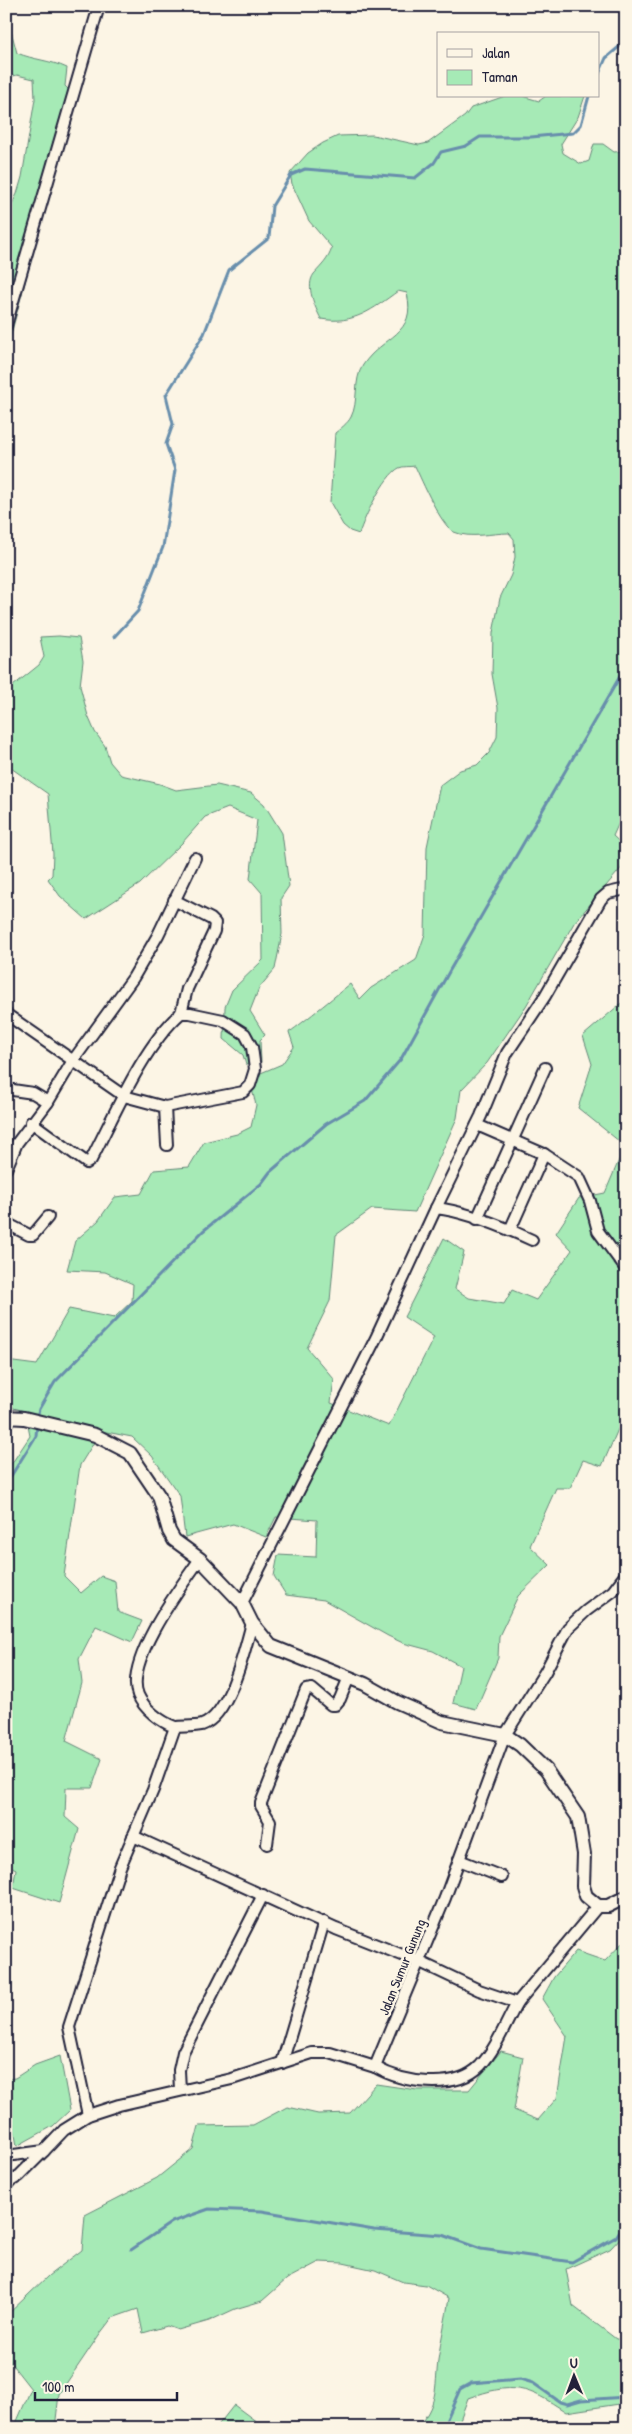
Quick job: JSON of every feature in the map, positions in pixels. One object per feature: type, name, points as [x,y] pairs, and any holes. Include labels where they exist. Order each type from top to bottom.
[{"type":"street","points":[[6,325],[99,6]]},
{"type":"street","points":[[6,1169],[17,1143],[48,1102],[72,1062],[133,978],[158,935],[195,858]]},
{"type":"street","points":[[242,1603],[376,1338],[477,1124],[507,1054],[545,996],[601,899],[608,892],[626,889]]},
{"type":"street","points":[[31,1122],[88,1163],[91,1160],[152,1046],[180,1013],[187,989],[214,931],[215,923],[211,919],[174,900]]},
{"type":"street","points":[[6,1014],[72,1062],[124,1096],[165,1107],[243,1092],[250,1085],[255,1069],[252,1047],[244,1034],[236,1027],[214,1018],[180,1013]]},
{"type":"street","points":[[477,1219],[545,1068]]},
{"type":"street","points":[[6,1089],[33,1093],[48,1102]]},
{"type":"street","points":[[165,1107],[167,1145]]},
{"type":"street","points":[[477,1124],[544,1154],[579,1177],[590,1201],[598,1231],[626,1269]]},
{"type":"street","points":[[510,1230],[544,1154]]},
{"type":"street","points":[[436,1208],[450,1210],[510,1230],[532,1240]]},
{"type":"street","points":[[6,1223],[29,1236],[33,1235],[48,1217]]},
{"type":"street","points":[[6,1417],[24,1418],[95,1435],[130,1453],[159,1496],[168,1531],[174,1540],[200,1559],[242,1603],[252,1623],[271,1646],[349,1677],[442,1722],[505,1736],[520,1745],[546,1770],[578,1817],[584,1854],[582,1886],[586,1896],[598,1906],[608,1906],[626,1897]]},
{"type":"street","points":[[200,1559],[145,1646],[136,1681],[138,1695],[148,1709],[166,1724],[175,1727],[202,1725],[216,1716],[240,1668],[252,1623]]},
{"type":"street","name":"Jalan Sumur Gunung","points":[[375,2068],[420,1962],[505,1736],[545,1672],[568,1628],[586,1611],[613,1591],[626,1574]]},
{"type":"street","points":[[266,1844],[270,1821],[260,1806],[306,1690],[312,1689],[331,1705],[335,1705],[340,1699],[349,1677]]},
{"type":"street","points":[[88,2115],[70,2027],[120,1867],[153,1790],[175,1727]]},
{"type":"street","points":[[133,1836],[262,1895],[420,1962],[479,1990],[517,2003]]},
{"type":"street","points":[[459,1860],[502,1877]]},
{"type":"street","points":[[180,2090],[179,2070],[183,2052],[262,1895]]},
{"type":"street","points":[[6,2184],[19,2176],[64,2130],[88,2115],[180,2090],[232,2079],[312,2053],[330,2053],[375,2068],[390,2076],[426,2082],[446,2081],[468,2076],[481,2065],[517,2003],[598,1906]]},
{"type":"street","points":[[282,2063],[324,1922]]},
{"type":"street","points":[[19,2176],[8,2156],[44,2151]]},
{"type":"green space","points":[[6,27],[10,27],[17,53],[67,68],[65,86],[75,96],[9,342],[6,341],[6,216],[17,194],[22,177],[35,99],[34,79],[17,75],[6,78]]},
{"type":"green space","points":[[499,98],[529,98],[539,101],[543,98],[584,98],[578,117],[561,144],[563,153],[581,164],[589,161],[594,144],[603,144],[614,152],[626,151],[626,807],[613,836],[626,848],[624,865],[574,923],[526,1006],[487,1063],[461,1090],[457,1118],[415,1212],[372,1209],[336,1235],[330,1301],[307,1348],[334,1379],[331,1403],[389,1426],[434,1337],[404,1317],[444,1238],[464,1252],[455,1289],[469,1298],[504,1304],[512,1290],[536,1300],[572,1250],[556,1233],[579,1198],[605,1193],[625,1146],[578,1108],[592,1064],[583,1036],[626,999],[626,1411],[602,1466],[583,1460],[570,1488],[556,1488],[530,1546],[550,1565],[518,1596],[499,1636],[498,1658],[476,1709],[453,1703],[461,1666],[433,1651],[403,1643],[388,1636],[324,1600],[286,1595],[274,1576],[278,1555],[316,1557],[317,1520],[276,1517],[266,1537],[233,1524],[185,1537],[180,1496],[152,1456],[132,1437],[101,1431],[80,1465],[64,1576],[81,1593],[101,1576],[115,1581],[118,1612],[142,1621],[132,1642],[96,1626],[79,1659],[82,1683],[66,1741],[102,1759],[92,1788],[66,1788],[65,1817],[79,1829],[59,1903],[13,1888],[16,1869],[6,1864],[6,1472],[30,1436],[25,1411],[6,1406],[6,1361],[37,1365],[69,1309],[114,1318],[132,1301],[133,1284],[105,1272],[67,1270],[75,1241],[98,1221],[115,1197],[141,1194],[154,1170],[189,1167],[204,1142],[237,1134],[251,1127],[256,1105],[249,1078],[282,1064],[294,1047],[289,1032],[350,984],[360,999],[371,988],[416,960],[425,934],[427,847],[440,785],[460,770],[477,765],[489,753],[497,737],[498,708],[492,674],[493,633],[500,598],[511,575],[515,557],[514,539],[509,533],[467,535],[454,532],[443,521],[415,466],[399,468],[387,479],[370,508],[359,534],[350,531],[343,525],[330,502],[335,433],[351,417],[355,405],[358,377],[363,365],[371,355],[403,327],[409,307],[407,293],[398,291],[380,304],[353,318],[343,320],[321,319],[316,309],[310,284],[314,274],[327,259],[332,248],[309,221],[292,184],[290,173],[308,153],[338,136],[373,135],[419,145],[428,143],[465,116],[471,108]]},
{"type":"green space","points":[[40,637],[79,638],[83,661],[80,686],[88,716],[95,732],[105,746],[110,762],[121,775],[160,784],[176,790],[217,785],[251,793],[264,804],[282,833],[289,886],[281,898],[282,934],[275,969],[259,988],[250,1011],[265,1035],[260,1040],[261,1062],[246,1065],[243,1055],[224,1039],[225,1007],[232,990],[263,960],[262,893],[250,879],[257,820],[228,808],[205,817],[182,843],[140,884],[86,919],[60,896],[48,879],[52,875],[53,854],[48,794],[11,768],[6,741],[8,690],[39,665],[44,657]]},
{"type":"green space","points":[[626,1939],[626,2232],[610,2249],[566,2269],[573,2306],[616,2339],[626,2339],[626,2403],[566,2412],[530,2392],[519,2389],[497,2390],[468,2398],[457,2428],[416,2428],[432,2404],[449,2298],[426,2285],[403,2282],[375,2270],[343,2263],[319,2262],[287,2279],[262,2301],[235,2309],[209,2321],[178,2330],[167,2326],[143,2333],[138,2309],[112,2318],[59,2394],[55,2428],[14,2428],[31,2389],[6,2357],[6,2316],[48,2276],[82,2250],[85,2215],[157,2178],[193,2149],[199,2126],[253,2125],[287,2107],[318,2114],[350,2113],[376,2084],[417,2090],[469,2090],[501,2051],[523,2057],[514,2110],[538,2120],[557,2098],[567,2036],[542,1999],[554,1977],[576,1951],[605,1961]]},
{"type":"green space","points":[[60,2056],[70,2110],[53,2126],[17,2146],[13,2123],[6,2119],[6,2079],[15,2078],[35,2065]]},
{"type":"green space","points":[[234,2405],[261,2425],[296,2422],[310,2428],[216,2428]]},
{"type":"waterway","points":[[600,72],[606,58],[626,41]]},
{"type":"waterway","points":[[114,637],[138,611],[163,547],[175,470],[166,444],[173,424],[166,395],[204,334],[229,270],[269,238],[272,206],[291,175],[305,169],[415,178],[434,163],[441,152],[466,146],[480,137],[531,137],[573,133],[581,125],[588,98]]},
{"type":"waterway","points":[[37,1417],[39,1409],[55,1382],[203,1231],[261,1184],[270,1172],[326,1124],[365,1101],[401,1059],[450,970],[626,666]]},
{"type":"waterway","points":[[6,1484],[36,1436],[37,1424]]},
{"type":"waterway","points":[[131,2250],[172,2222],[209,2209],[262,2211],[374,2230],[442,2235],[481,2249],[572,2262],[616,2237],[626,2221]]},
{"type":"waterway","points":[[443,2428],[460,2389],[471,2383],[520,2379],[533,2383],[560,2402],[567,2404],[581,2400],[626,2397]]}]
